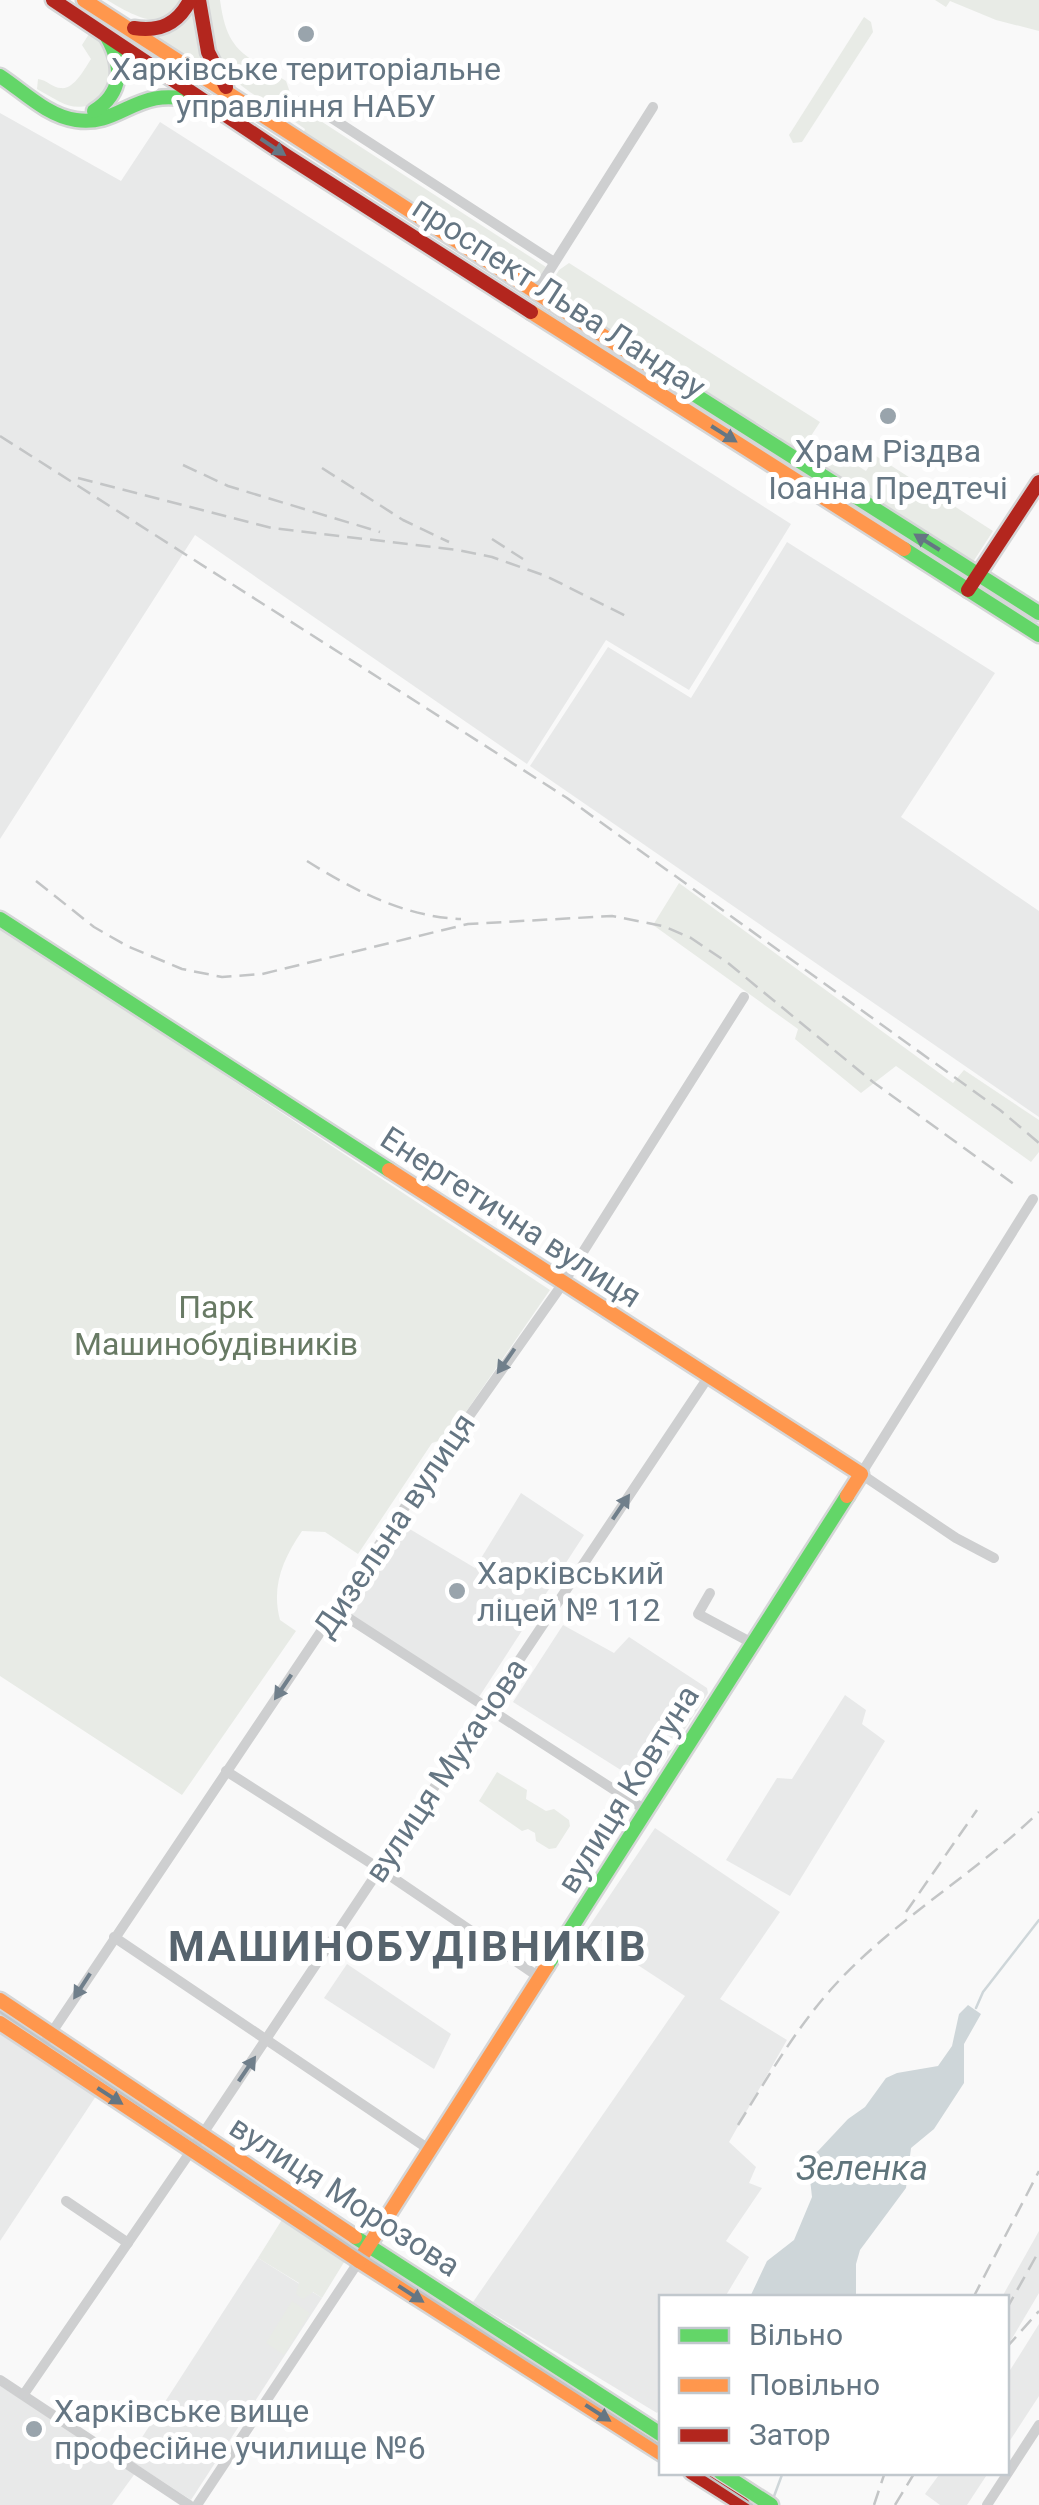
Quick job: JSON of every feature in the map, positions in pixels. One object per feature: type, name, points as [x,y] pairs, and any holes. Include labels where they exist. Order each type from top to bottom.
[{"type":"main road","name":"проспект Льва Ландау","points":[[52,0],[1039,636]]},
{"type":"main road","name":"проспект Льва Ландау","points":[[84,0],[1039,613]]},
{"type":"main road","points":[[114,20],[140,30],[162,29],[181,16],[190,0]]},
{"type":"main road","points":[[199,0],[212,64],[222,82],[244,103]]},
{"type":"main road","points":[[119,44],[128,29]]},
{"type":"main road","points":[[56,112],[93,112],[114,95],[119,81],[118,64],[112,44],[104,34]]},
{"type":"main road","points":[[0,76],[74,120],[90,120],[146,97],[172,94],[233,120]]},
{"type":"main road","points":[[526,307],[536,292]]},
{"type":"main road","points":[[968,590],[1034,499],[1039,482]]},
{"type":"main road","points":[[993,606],[1002,590]]},
{"type":"main road","name":"Енергетична вулиця","points":[[0,919],[861,1474]]},
{"type":"main road","name":"вулиця Ковтуна","points":[[359,2261],[861,1474]]},
{"type":"main road","name":"вулиця Морозова","points":[[0,2000],[369,2246],[659,2432]]},
{"type":"main road","name":"вулиця Морозова","points":[[0,2023],[359,2261],[659,2452]]},
{"type":"main road","points":[[696,2475],[743,2505]]},
{"type":"main road","points":[[725,2475],[770,2505]]},
{"type":"street","points":[[296,101],[330,117],[554,262]]},
{"type":"street","points":[[536,292],[653,107]]},
{"type":"street","name":"Дизельна вулиця","points":[[40,2050],[226,1771],[564,1282],[744,996]]},
{"type":"street","name":"вулиця Ковтуна","points":[[861,1474],[1033,1199]]},
{"type":"street","name":"вулиця Мухачова","points":[[24,2394],[267,2039],[710,1376]]},
{"type":"street","name":"Енергетична вулиця","points":[[861,1474],[994,1558]]},
{"type":"street","points":[[710,1593],[698,1614],[752,1643]]},
{"type":"street","points":[[336,1610],[647,1811]]},
{"type":"street","points":[[226,1771],[380,1869],[539,1978]]},
{"type":"street","points":[[114,1938],[430,2150]]},
{"type":"street","points":[[66,2201],[128,2242]]},
{"type":"street","name":"вулиця Ковтуна","points":[[197,2505],[359,2261]]},
{"type":"street","points":[[0,2380],[189,2505]]},
{"type":"street","points":[[1009,2471],[1039,2425]]},
{"type":"street","points":[[987,2505],[1006,2475]]},
{"type":"shaded area","points":[[0,113],[121,181],[160,122],[791,524],[689,690],[606,640],[527,764],[195,535],[0,839]]},
{"type":"shaded area","points":[[787,542],[995,673],[901,817],[1039,911],[1039,1117],[530,766],[608,647],[691,698]]},
{"type":"shaded area","name":"Харківський ліцей № 112","points":[[521,1493],[584,1535],[479,1697],[350,1614],[408,1528],[475,1568]]},
{"type":"shaded area","points":[[563,1625],[614,1653],[629,1637],[707,1688],[708,1693],[653,1779],[648,1776],[643,1784],[513,1702]]},
{"type":"shaded area","points":[[845,1695],[866,1710],[862,1724],[885,1741],[790,1896],[726,1860],[777,1778],[792,1779]]},
{"type":"shaded area","points":[[655,1828],[780,1912],[720,1999],[787,2040],[729,2142],[756,2167],[749,2183],[762,2188],[726,2241],[749,2257],[726,2295],[659,2295],[657,2413],[473,2302],[685,1996],[586,1931]]},
{"type":"shaded area","points":[[347,1964],[451,2034],[434,2069],[324,1998]]},
{"type":"shaded area","points":[[0,2034],[96,2096],[0,2241]]},
{"type":"shaded area","points":[[1039,2231],[1039,2293],[1009,2344],[1009,2295],[1003,2295]]},
{"type":"shaded area","points":[[258,2258],[322,2298],[191,2500],[128,2459]]},
{"type":"shaded area","points":[[1039,2324],[1039,2396],[1009,2442],[1009,2372]]},
{"type":"shaded area","name":"Харківське вище професійне училище №6","points":[[0,2386],[136,2472],[112,2505],[0,2505]]},
{"type":"shaded area","points":[[939,2475],[987,2475],[967,2505],[940,2505],[925,2494]]},
{"type":"green space","points":[[107,0],[184,0],[170,18],[160,20],[138,16]]},
{"type":"green space","points":[[206,0],[220,0],[227,31],[240,50],[286,81],[293,101],[284,115],[226,70],[214,44]]},
{"type":"green space","points":[[935,0],[1039,0],[1039,31],[996,20],[950,1],[946,7]]},
{"type":"green space","points":[[194,11],[207,66],[205,69],[157,38]]},
{"type":"green space","points":[[864,17],[871,22],[873,32],[802,142],[793,143],[789,135]]},
{"type":"green space","points":[[89,34],[108,53],[108,95],[80,107],[37,89],[38,79],[61,88],[75,82],[91,59],[82,45]]},
{"type":"green space","points":[[296,105],[546,267],[534,287],[303,134],[305,129],[288,117]]},
{"type":"green space","points":[[569,263],[820,422],[798,456],[781,444],[780,437],[756,422],[743,421],[545,293],[559,270]]},
{"type":"green space","points":[[541,304],[962,572],[960,575]]},
{"type":"green space","points":[[822,443],[866,471],[876,456],[993,531],[971,565],[809,463]]},
{"type":"green space","points":[[679,883],[953,1083],[964,1070],[1039,1120],[1039,1152],[1031,1162],[896,1066],[861,1093],[795,1039],[798,1029],[653,925]]},
{"type":"green space","name":"Парк Машинобудівників","points":[[0,927],[550,1290],[448,1438],[432,1443],[358,1554],[325,1532],[302,1531],[284,1562],[277,1596],[280,1620],[296,1631],[182,1795],[0,1676]]},
{"type":"green space","points":[[497,1772],[527,1790],[526,1799],[546,1811],[554,1809],[569,1820],[570,1826],[556,1848],[549,1849],[536,1841],[535,1833],[522,1831],[479,1801]]},
{"type":"green space","points":[[283,2218],[346,2259],[322,2298],[313,2292],[303,2299],[296,2294],[299,2283],[258,2258]]},
{"type":"green space","points":[[292,2301],[310,2313],[284,2355],[266,2343]]},
{"type":"water","name":"Зеленка","points":[[968,2005],[981,2014],[964,2044],[964,2083],[934,2129],[911,2148],[906,2188],[860,2250],[856,2295],[751,2295],[767,2261],[794,2240],[812,2197],[810,2179],[799,2163],[818,2151],[865,2107],[886,2078],[938,2066],[952,2046],[959,2014]]},
{"type":"waterway","points":[[976,2008],[983,1992],[1039,1920]]},
{"type":"waterway","points":[[773,2499],[782,2475]]},
{"type":"tram line","points":[[0,2012],[363,2255],[659,2445]]},
{"type":"tram line","points":[[706,2475],[752,2505]]},
{"type":"railway","points":[[0,436],[567,798],[1000,1110],[1039,1143]]},
{"type":"railway","points":[[183,465],[228,486],[380,532]]},
{"type":"railway","points":[[322,468],[403,520],[449,542]]},
{"type":"railway","points":[[78,478],[272,528],[492,557],[546,576],[628,617]]},
{"type":"railway","points":[[492,539],[523,559]]},
{"type":"railway","points":[[307,861],[380,900],[420,913],[461,919]]},
{"type":"railway","points":[[36,881],[94,927],[127,946],[182,969],[222,977],[262,974],[468,924],[612,916],[663,926],[691,938],[728,963],[873,1082],[1018,1187]]},
{"type":"railway","points":[[906,1912],[977,1810]]},
{"type":"railway","points":[[738,2125],[795,2036],[857,1962],[1039,1812]]},
{"type":"railway","points":[[975,2295],[1039,2171]]},
{"type":"railway","points":[[1009,2305],[1039,2251]]},
{"type":"railway","points":[[1009,2345],[1039,2311]]},
{"type":"railway","points":[[874,2505],[884,2475]]},
{"type":"railway","points":[[895,2505],[913,2475]]},
{"type":"traffic: fast","points":[[94,111],[111,96],[117,78],[116,58],[107,37]]},
{"type":"traffic: fast","points":[[0,76],[45,108],[76,120],[106,117],[159,98],[198,102]]},
{"type":"traffic: fast","points":[[670,379],[1039,613]]},
{"type":"traffic: fast","points":[[904,549],[1039,635]]},
{"type":"traffic: fast","points":[[0,919],[389,1170]]},
{"type":"traffic: fast","points":[[547,1966],[847,1496]]},
{"type":"traffic: fast","points":[[355,2237],[659,2433]]},
{"type":"traffic: fast","points":[[725,2475],[771,2505]]},
{"type":"traffic: slow","points":[[84,0],[670,379]]},
{"type":"traffic: slow","points":[[531,312],[904,549]]},
{"type":"traffic: slow","points":[[389,1170],[861,1474],[847,1496]]},
{"type":"traffic: slow","points":[[359,2261],[547,1966]]},
{"type":"traffic: slow","points":[[0,2000],[355,2237]]},
{"type":"traffic: slow","points":[[0,2023],[359,2261],[659,2452]]},
{"type":"traffic: jam","points":[[53,0],[531,312]]},
{"type":"traffic: jam","points":[[134,28],[152,29],[167,24],[180,15],[190,0]]},
{"type":"traffic: jam","points":[[199,0],[208,52],[226,87]]},
{"type":"traffic: jam","points":[[968,590],[1039,482]]},
{"type":"traffic: jam","points":[[696,2475],[743,2505]]},
{"type":"place","name":"Харківське територіальне управління НАБУ","points":[[306,34]]},
{"type":"place","name":"Храм Різдва Іоанна Предтечі","points":[[888,416]]},
{"type":"place","name":"Харківський ліцей № 112","points":[[457,1591]]},
{"type":"place","name":"Харківське вище професійне училище №6","points":[[34,2429]]},
{"type":"district","name":"МАШИНОБУДІВНИКІВ","points":[[408,1946]]}]
